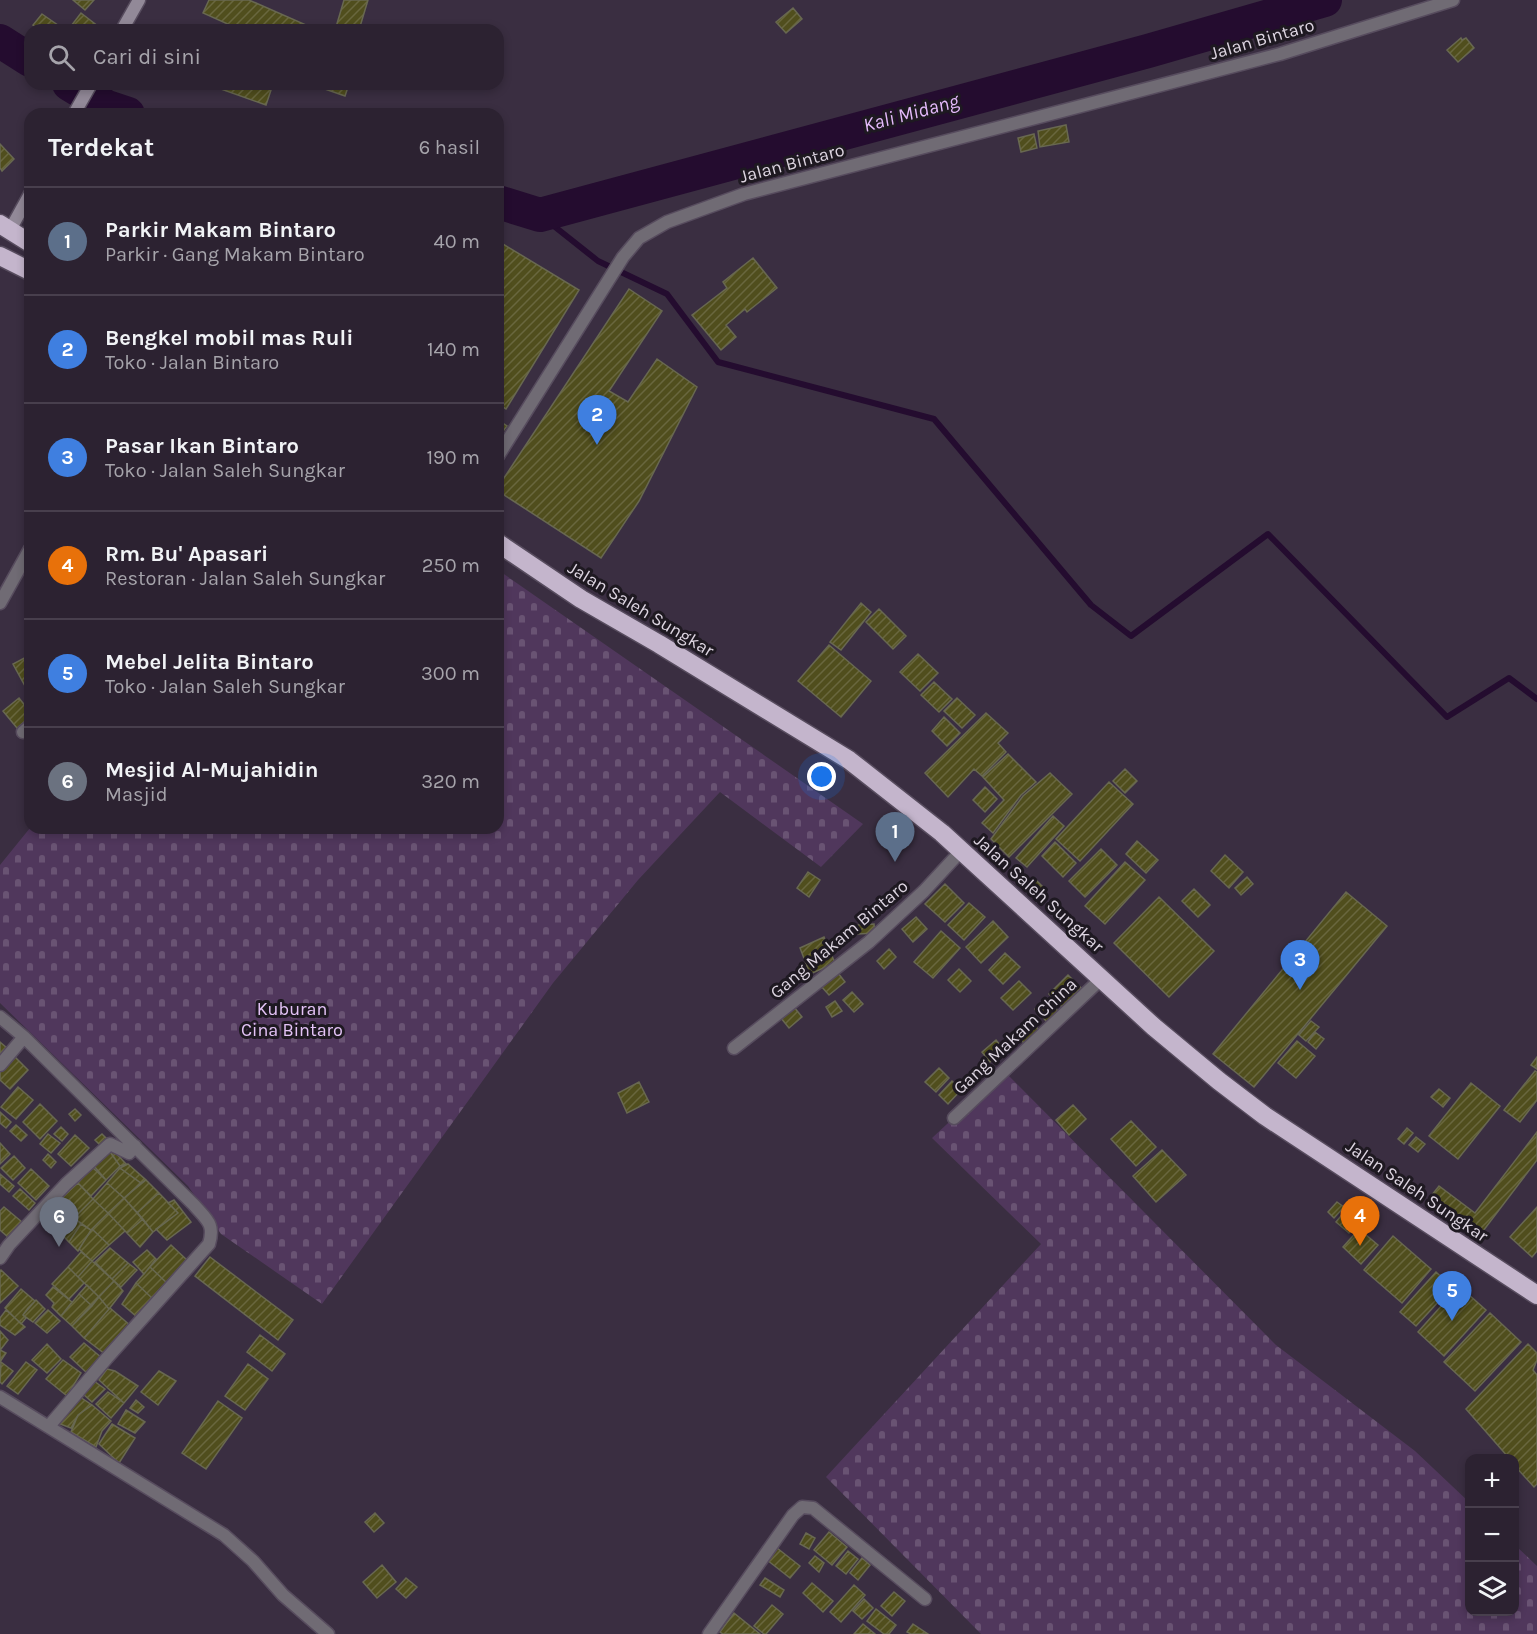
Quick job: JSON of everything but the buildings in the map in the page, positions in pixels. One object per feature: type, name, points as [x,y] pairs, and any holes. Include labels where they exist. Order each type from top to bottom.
[{"type":"highway","points":[[5,227],[24,239]]},
{"type":"highway","points":[[0,256],[24,268]]},
{"type":"highway","name":"Jalan Saleh Sungkar","points":[[504,547],[581,599],[849,760],[942,833],[1154,1027],[1265,1116],[1537,1295]]},
{"type":"street","points":[[126,24],[140,0]]},
{"type":"street","name":"Jalan Bintaro","points":[[504,446],[622,257],[639,238],[667,222],[744,194],[1280,54],[1453,0]]},
{"type":"street","points":[[77,108],[88,90]]},
{"type":"street","points":[[5,227],[24,202]]},
{"type":"street","points":[[0,603],[24,560]]},
{"type":"street","name":"Gang Makam Bintaro","points":[[734,1048],[869,942],[924,891],[961,850]]},
{"type":"street","name":"Gang Makam China","points":[[954,1118],[1101,979]]},
{"type":"street","points":[[0,1017],[24,1037],[135,1146],[210,1223],[212,1230],[209,1244],[49,1426]]},
{"type":"street","points":[[0,1065],[24,1037]]},
{"type":"street","points":[[0,1258],[9,1245],[66,1184],[110,1143],[129,1153],[135,1146]]},
{"type":"street","points":[[0,1397],[224,1535],[253,1561],[283,1595],[328,1634]]},
{"type":"street","points":[[709,1634],[793,1515],[802,1507],[813,1508],[925,1599]]},
{"type":"green space","name":"Kuburan Cina Bintaro","points":[[504,574],[863,824],[821,867],[720,792],[638,880],[553,983],[322,1304],[221,1234],[188,1186],[0,1003],[0,865],[25,834],[504,834]]},
{"type":"green space","points":[[1004,1071],[1276,1345],[1415,1451],[1465,1498],[1465,1616],[1519,1616],[1519,1549],[1537,1566],[1537,1634],[981,1634],[826,1477],[1041,1244],[932,1138]]},
{"type":"waterway","name":"Kali Midang","points":[[504,204],[540,215],[1148,51],[1325,0]]},
{"type":"waterway","name":"Kali Midang","points":[[0,41],[24,56]]},
{"type":"waterway","name":"Kali Midang","points":[[79,90],[110,108]]},
{"type":"waterway","points":[[540,215],[598,261],[667,294],[718,362],[934,419],[1091,605],[1131,636],[1268,534],[1447,717],[1509,678],[1537,699]]},
{"type":"place","name":"Bengkel mobil mas Ruli","points":[[597,445]]},
{"type":"place","name":"Parkir Makam Bintaro","points":[[895,862]]},
{"type":"place","name":"Pasar Ikan Bintaro","points":[[1300,990]]},
{"type":"place","name":"Rm. Bu' Apasari","points":[[1360,1246]]},
{"type":"place","name":"Mesjid Al-Mujahidin","points":[[59,1247]]},
{"type":"place","name":"Mebel Jelita Bintaro","points":[[1452,1321]]}]
